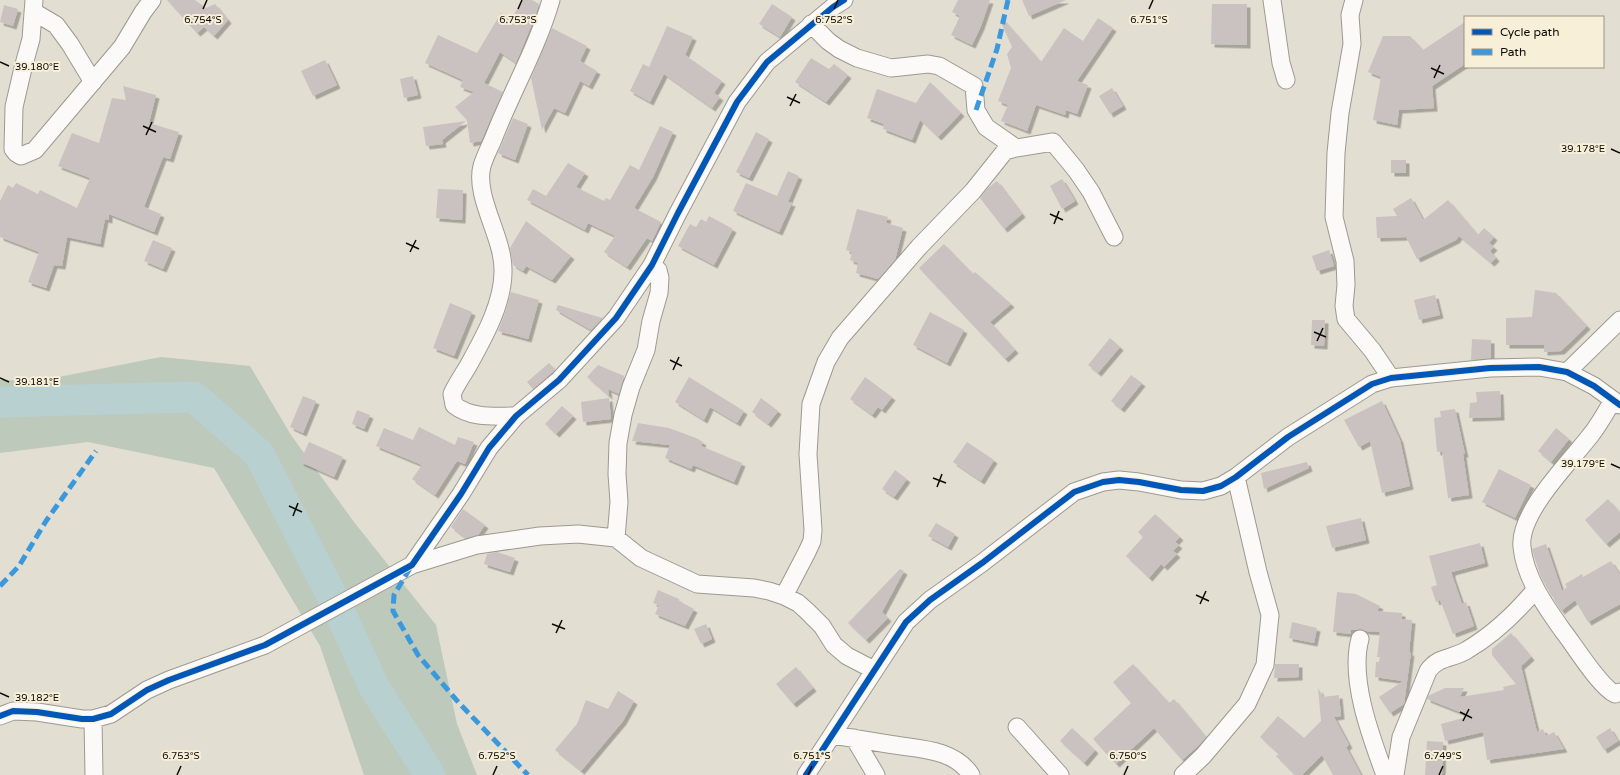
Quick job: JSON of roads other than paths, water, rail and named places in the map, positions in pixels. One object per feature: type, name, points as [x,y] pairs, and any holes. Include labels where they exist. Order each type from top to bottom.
[{"type":"street","points":[[34,6],[31,39],[14,107],[12,149],[16,154],[21,156],[34,150],[122,47],[142,12],[152,0]]},
{"type":"street","points":[[516,416],[477,415],[462,411],[454,405],[452,394],[487,329],[499,301],[504,269],[497,239],[484,197],[482,167],[506,106],[533,49],[551,0]]},
{"type":"street","points":[[1272,0],[1281,63],[1286,80]]},
{"type":"street","points":[[1354,0],[1350,15],[1352,44],[1340,113],[1336,153],[1334,217],[1345,261],[1346,285],[1344,306],[1346,319],[1372,350],[1392,378]]},
{"type":"street","points":[[412,565],[461,494],[489,448],[516,416],[559,380],[616,318],[652,265],[737,102],[767,62],[834,2]]},
{"type":"street","points":[[34,6],[56,26],[70,44],[92,82]]},
{"type":"street","points":[[811,24],[828,41],[839,49],[857,58],[891,68],[928,64],[939,66],[950,71],[974,86],[976,110],[986,127],[1016,148]]},
{"type":"street","points":[[784,596],[812,541],[813,530],[808,454],[811,404],[826,362],[840,338],[919,247],[973,191],[1005,151],[1053,142],[1076,170],[1091,192],[1114,238]]},
{"type":"street","points":[[616,538],[619,502],[617,474],[618,443],[623,415],[631,387],[646,350],[651,321],[659,293],[660,278],[658,270],[652,265]]},
{"type":"street","points":[[1568,372],[1620,320]]},
{"type":"street","points":[[806,775],[906,622],[930,600],[982,563],[1074,492],[1104,482],[1119,480],[1140,482],[1181,490],[1203,491],[1221,486],[1236,477],[1288,437],[1372,384],[1392,378],[1490,368],[1539,367],[1568,372],[1594,386],[1617,402],[1540,499],[1523,532],[1522,547],[1526,565],[1536,589],[1551,614],[1594,673],[1609,690],[1615,694],[1620,692]]},
{"type":"street","points":[[1183,775],[1203,756],[1247,704],[1265,665],[1270,616],[1258,572],[1236,477]]},
{"type":"street","points":[[0,716],[13,711],[37,712],[93,720],[111,714],[148,690],[170,680],[265,645],[412,565],[477,545],[540,536],[578,534],[616,538],[641,558],[697,584],[754,588],[770,591],[784,596],[798,603],[807,611],[822,626],[834,645],[847,656],[874,670]]},
{"type":"street","points":[[1395,775],[1401,737],[1428,671],[1433,664],[1466,651],[1488,636],[1515,613],[1536,589]]},
{"type":"street","points":[[1360,638],[1356,665],[1358,678],[1374,744],[1385,775]]},
{"type":"street","points":[[93,720],[94,775]]},
{"type":"street","points":[[1017,727],[1060,775]]},
{"type":"street","points":[[833,735],[930,750],[962,763],[971,775]]},
{"type":"street","points":[[854,738],[876,775]]},
{"type":"waterway","points":[[0,402],[194,397],[259,454],[337,606],[374,687],[430,775]]}]
